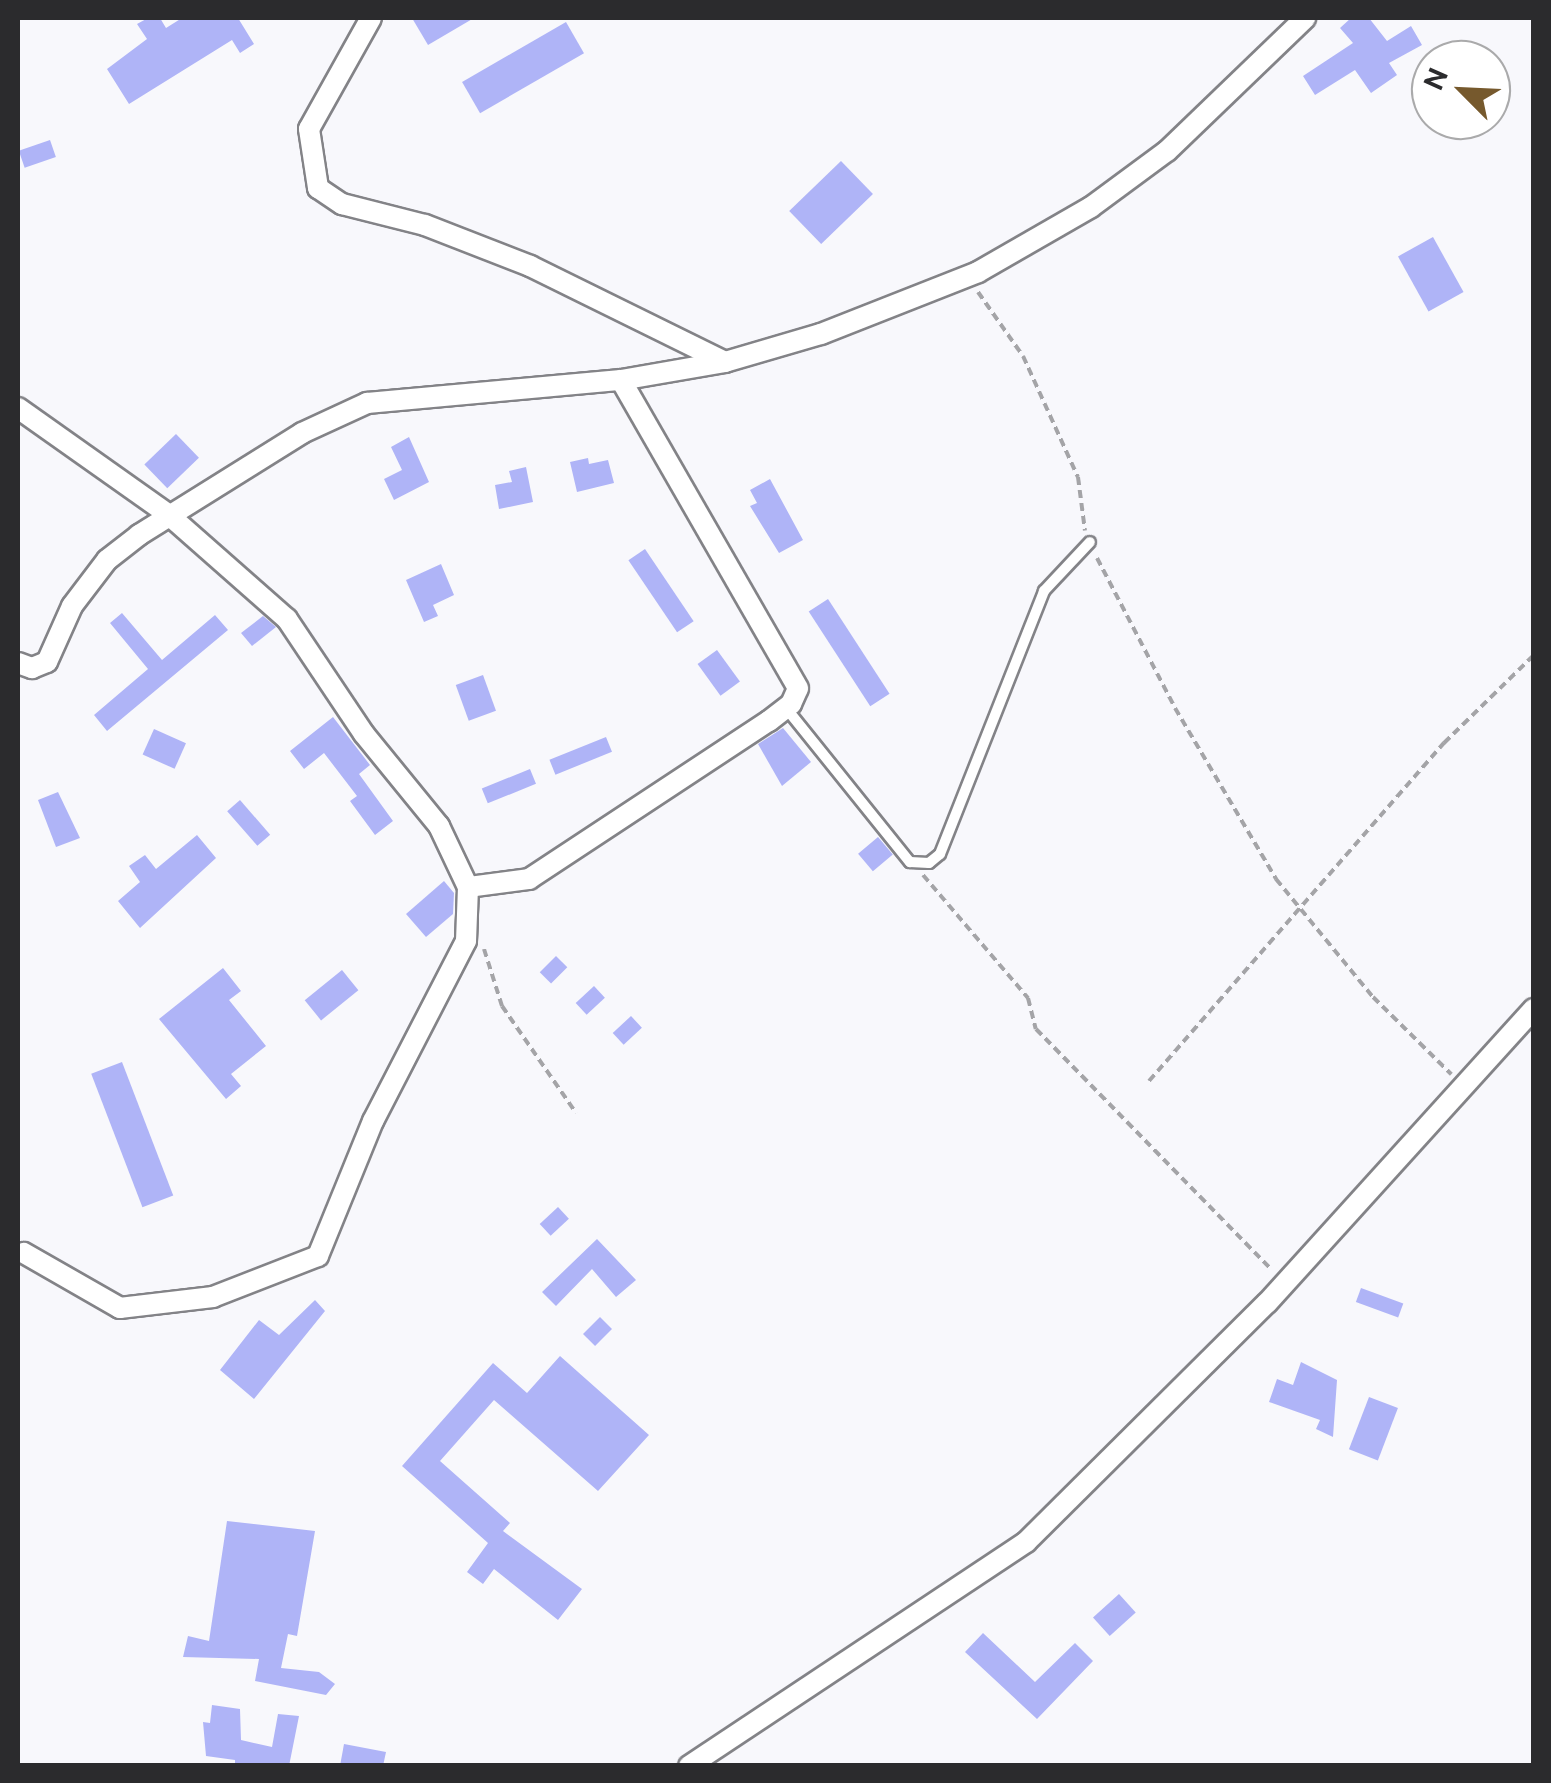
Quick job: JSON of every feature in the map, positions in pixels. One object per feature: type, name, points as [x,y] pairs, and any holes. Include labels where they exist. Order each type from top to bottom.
[{"type":"street","points":[[371,18],[309,129],[318,188],[342,204],[425,225],[530,266],[725,362]]},
{"type":"street","points":[[18,663],[32,668],[46,662],[72,606],[107,560],[170,515],[302,433],[367,403],[621,380],[725,362],[821,334],[966,277],[1091,207],[1166,151],[1305,18]]},
{"type":"street","points":[[468,886],[529,878],[786,708],[798,688],[621,380]]},
{"type":"street","points":[[18,408],[170,515],[287,619],[364,734],[440,826],[468,886],[466,940],[373,1120],[318,1256],[213,1297],[120,1308],[24,1253]]},
{"type":"street","points":[[689,1766],[1026,1542],[1285,1283],[1534,1009]]},
{"type":"lane","points":[[786,708],[919,866],[940,854],[1044,591],[1090,542]]},
{"type":"path","points":[[966,277],[1023,356],[1078,477],[1090,542],[1175,708],[1276,878],[1373,997],[1462,1085]]},
{"type":"path","points":[[1149,1081],[1299,904],[1444,743],[1534,655]]},
{"type":"path","points":[[919,866],[1028,998],[1036,1029],[1285,1283]]},
{"type":"path","points":[[467,926],[488,958],[502,1006],[576,1114]]},
{"type":"building","points":[[148,18],[160,18],[166,28],[182,18],[238,18],[254,44],[240,53],[232,40],[129,104],[107,69],[147,39],[137,24]]},
{"type":"building","points":[[412,18],[474,18],[428,45]]},
{"type":"building","points":[[1351,18],[1369,18],[1387,41],[1411,26],[1419,40],[1411,40],[1411,51],[1389,63],[1397,75],[1371,93],[1355,70],[1315,95],[1303,76],[1353,43],[1340,28]]},
{"type":"building","points":[[566,22],[584,53],[480,113],[462,82]]},
{"type":"building","points":[[50,140],[56,157],[25,168],[19,151]]},
{"type":"building","points":[[841,161],[873,194],[821,244],[789,211]]},
{"type":"building","points":[[1433,237],[1464,292],[1429,311],[1398,256]]},
{"type":"building","points":[[176,434],[199,458],[167,488],[144,465]]},
{"type":"building","points":[[409,437],[429,482],[394,500],[384,479],[402,470],[391,447]]},
{"type":"building","points":[[588,458],[589,464],[608,460],[614,483],[577,492],[570,462]]},
{"type":"building","points":[[526,467],[533,502],[499,509],[495,485],[512,482],[509,471]]},
{"type":"building","points":[[770,479],[803,540],[779,553],[750,506],[757,503],[750,490]]},
{"type":"building","points":[[645,549],[694,621],[677,632],[628,560]]},
{"type":"building","points":[[441,564],[454,595],[433,605],[438,616],[424,622],[406,580]]},
{"type":"building","points":[[828,599],[890,694],[870,706],[809,612]]},
{"type":"building","points":[[122,613],[162,660],[215,615],[228,630],[107,731],[94,715],[148,669],[110,623]]},
{"type":"building","points":[[263,616],[276,627],[252,646],[241,633]]},
{"type":"building","points":[[717,650],[740,682],[721,696],[698,664]]},
{"type":"building","points":[[483,675],[496,711],[469,721],[456,685]]},
{"type":"building","points":[[333,717],[370,765],[359,774],[393,821],[375,835],[350,801],[357,796],[324,753],[304,769],[290,751]]},
{"type":"building","points":[[783,728],[811,762],[782,786],[758,744]]},
{"type":"building","points":[[154,729],[186,743],[175,769],[143,755]]},
{"type":"building","points":[[606,737],[612,752],[555,775],[549,760]]},
{"type":"building","points":[[530,769],[536,784],[488,803],[482,788]]},
{"type":"building","points":[[58,792],[80,838],[56,847],[38,800]]},
{"type":"building","points":[[240,800],[270,835],[257,846],[227,811]]},
{"type":"building","points":[[197,835],[216,858],[140,928],[118,901],[140,882],[129,866],[145,855],[156,869]]},
{"type":"building","points":[[878,837],[893,855],[873,871],[858,854]]},
{"type":"building","points":[[444,881],[454,893],[453,914],[426,937],[406,914]]},
{"type":"building","points":[[556,956],[567,967],[551,984],[540,972]]},
{"type":"building","points":[[223,968],[241,991],[229,1000],[266,1046],[231,1074],[241,1086],[226,1099],[159,1019]]},
{"type":"building","points":[[342,970],[358,990],[321,1020],[305,1000]]},
{"type":"building","points":[[594,986],[605,998],[587,1015],[576,1003]]},
{"type":"building","points":[[631,1016],[642,1028],[624,1045],[613,1033]]},
{"type":"building","points":[[122,1062],[173,1196],[142,1207],[91,1074]]},
{"type":"building","points":[[558,1207],[569,1219],[551,1236],[540,1224]]},
{"type":"building","points":[[597,1239],[636,1280],[616,1297],[592,1269],[556,1306],[542,1292]]},
{"type":"building","points":[[1361,1288],[1403,1303],[1398,1317],[1356,1302]]},
{"type":"building","points":[[315,1300],[325,1311],[254,1399],[220,1370],[259,1320],[279,1335]]},
{"type":"building","points":[[600,1317],[612,1329],[595,1346],[583,1334]]},
{"type":"building","points":[[560,1356],[649,1435],[598,1491],[494,1400],[440,1461],[510,1523],[503,1531],[582,1589],[558,1620],[494,1569],[483,1584],[467,1572],[488,1543],[402,1466],[493,1363],[527,1393]]},
{"type":"building","points":[[1301,1362],[1337,1380],[1333,1437],[1316,1429],[1320,1420],[1269,1402],[1277,1379],[1293,1385]]},
{"type":"building","points":[[1369,1397],[1398,1408],[1378,1460],[1349,1449]]},
{"type":"building","points":[[227,1521],[315,1531],[297,1636],[288,1634],[281,1668],[319,1672],[335,1684],[326,1695],[255,1681],[259,1659],[183,1657],[188,1636],[209,1641]]},
{"type":"building","points":[[1119,1594],[1136,1613],[1110,1636],[1093,1617]]},
{"type":"building","points":[[983,1633],[1035,1682],[1075,1643],[1093,1661],[1037,1719],[965,1652]]},
{"type":"building","points":[[212,1705],[240,1709],[241,1740],[272,1747],[278,1714],[299,1716],[289,1766],[235,1766],[235,1760],[206,1756],[203,1722],[210,1723]]},
{"type":"building","points":[[344,1744],[386,1752],[383,1766],[340,1766]]}]
